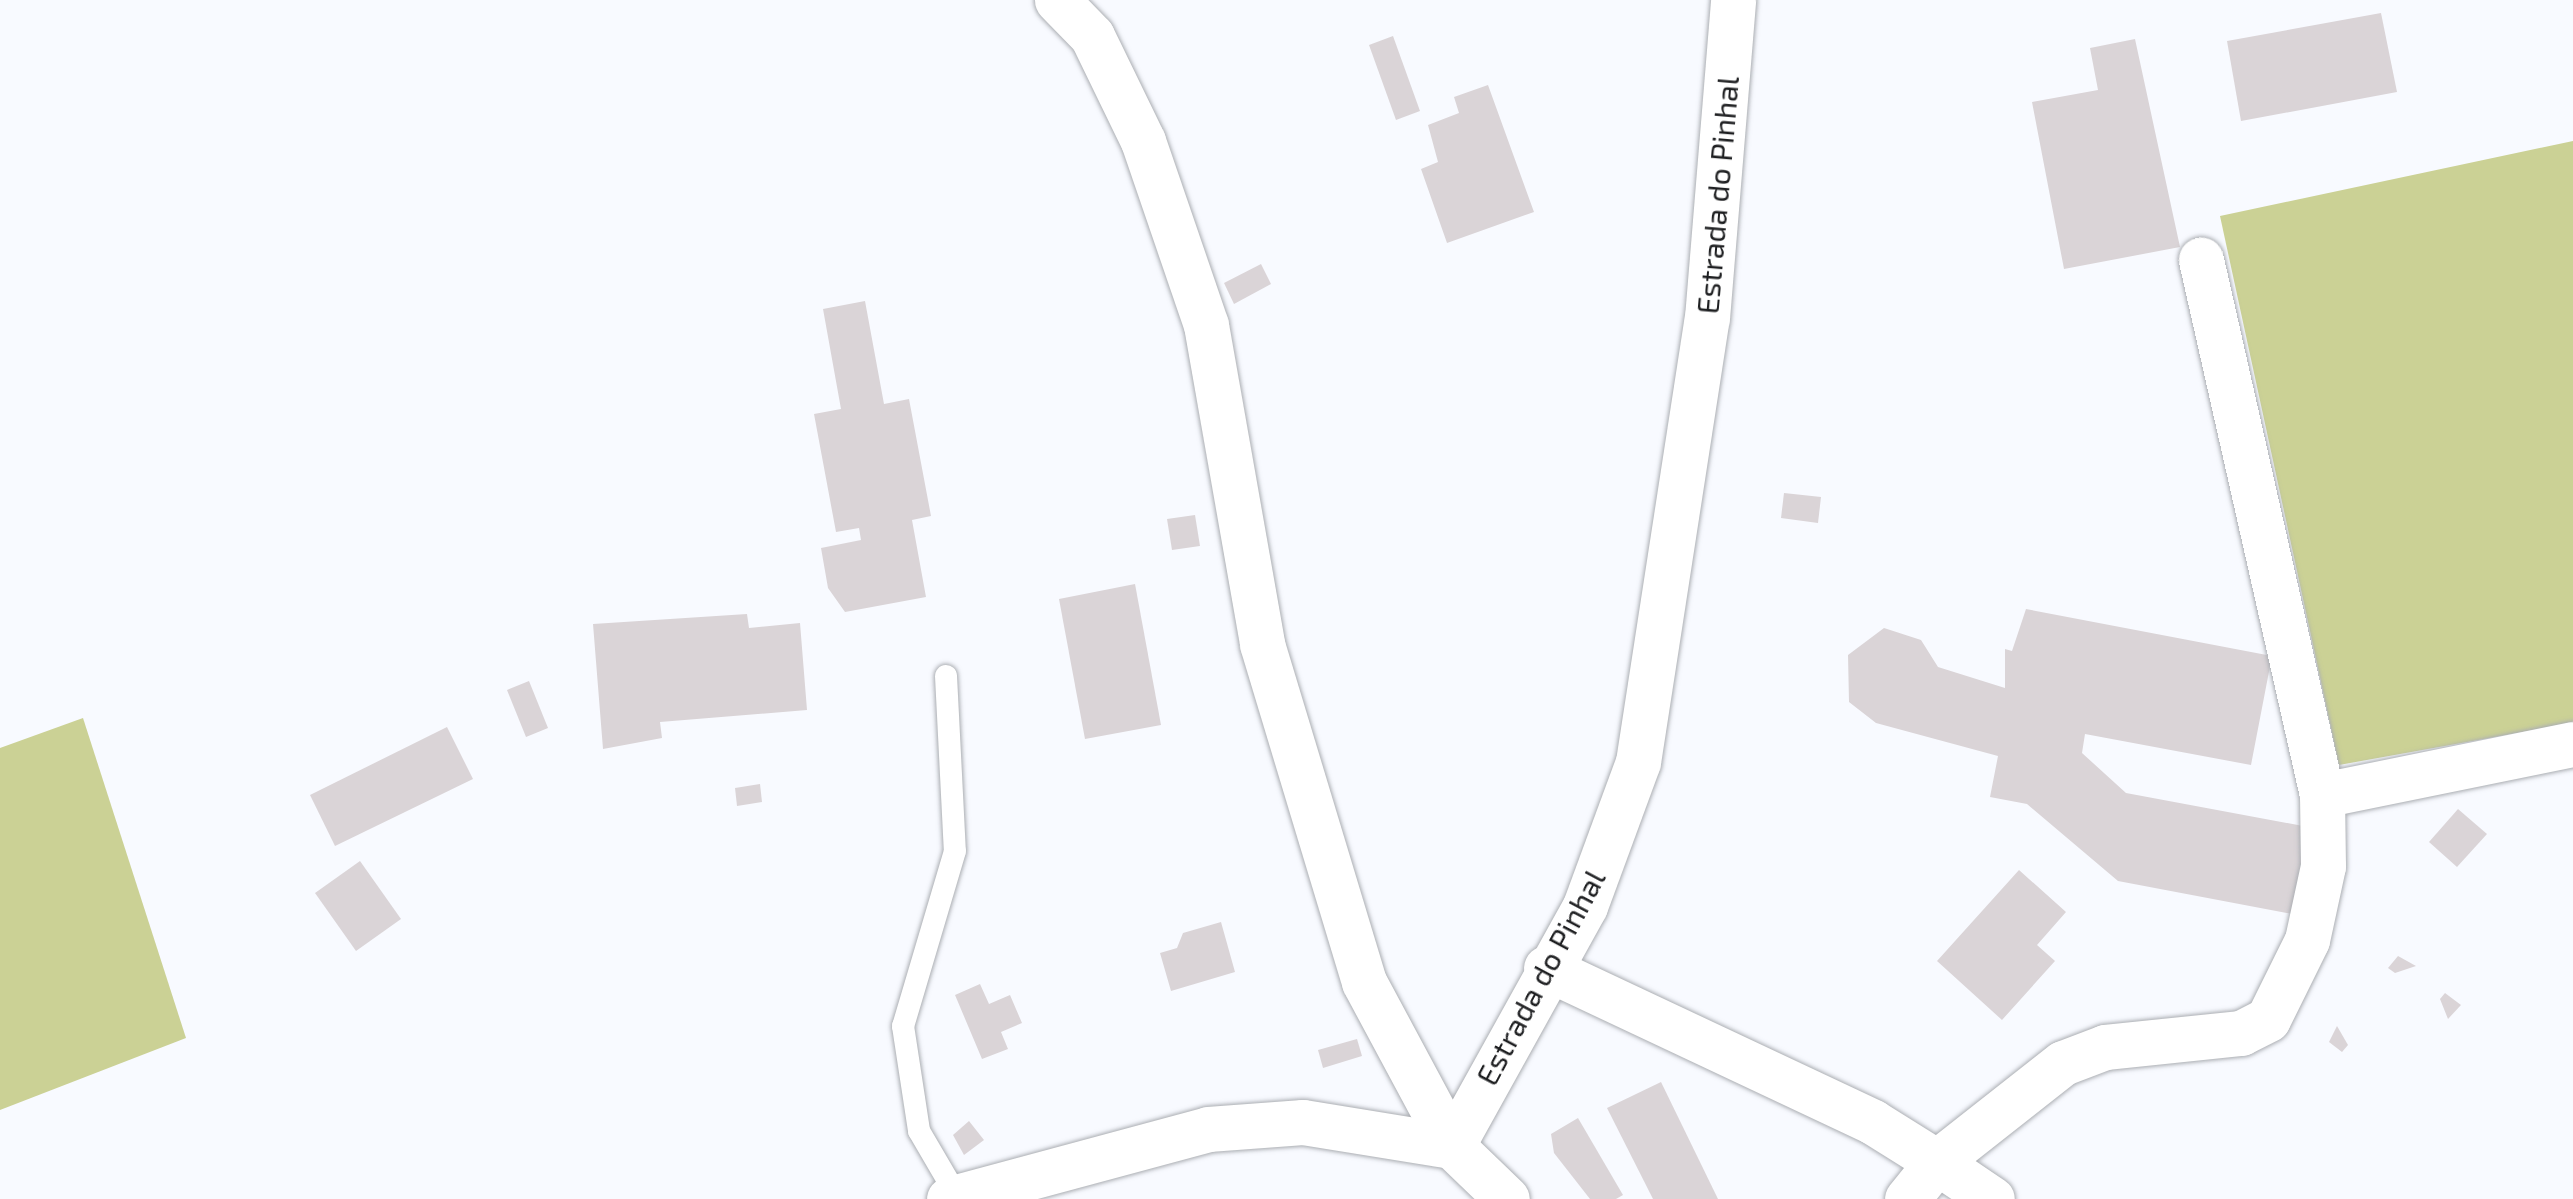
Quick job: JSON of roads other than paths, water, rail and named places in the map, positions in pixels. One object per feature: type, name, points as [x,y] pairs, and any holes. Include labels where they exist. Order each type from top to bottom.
[{"type":"street","points":[[1057,0],[1092,36],[1143,141],[1206,325],[1262,644],[1364,982],[1452,1146],[1506,1199]]},
{"type":"street","name":"Estrada do Pinhal","points":[[1452,1146],[1546,968],[1586,906],[1616,829],[1650,706],[1707,318],[1732,0]]},
{"type":"street","points":[[1907,1199],[1937,1162],[2063,1062],[2105,1046],[2242,1033],[2268,1018],[2307,940],[2322,866],[2322,795],[2202,260]]},
{"type":"street","points":[[2322,795],[2573,744]]},
{"type":"street","points":[[1546,968],[1872,1122],[1992,1199]]},
{"type":"street","points":[[953,1197],[1208,1129],[1318,1123],[1452,1146]]},
{"type":"lane","points":[[946,676],[955,851],[902,1026],[918,1131],[953,1197]]}]
